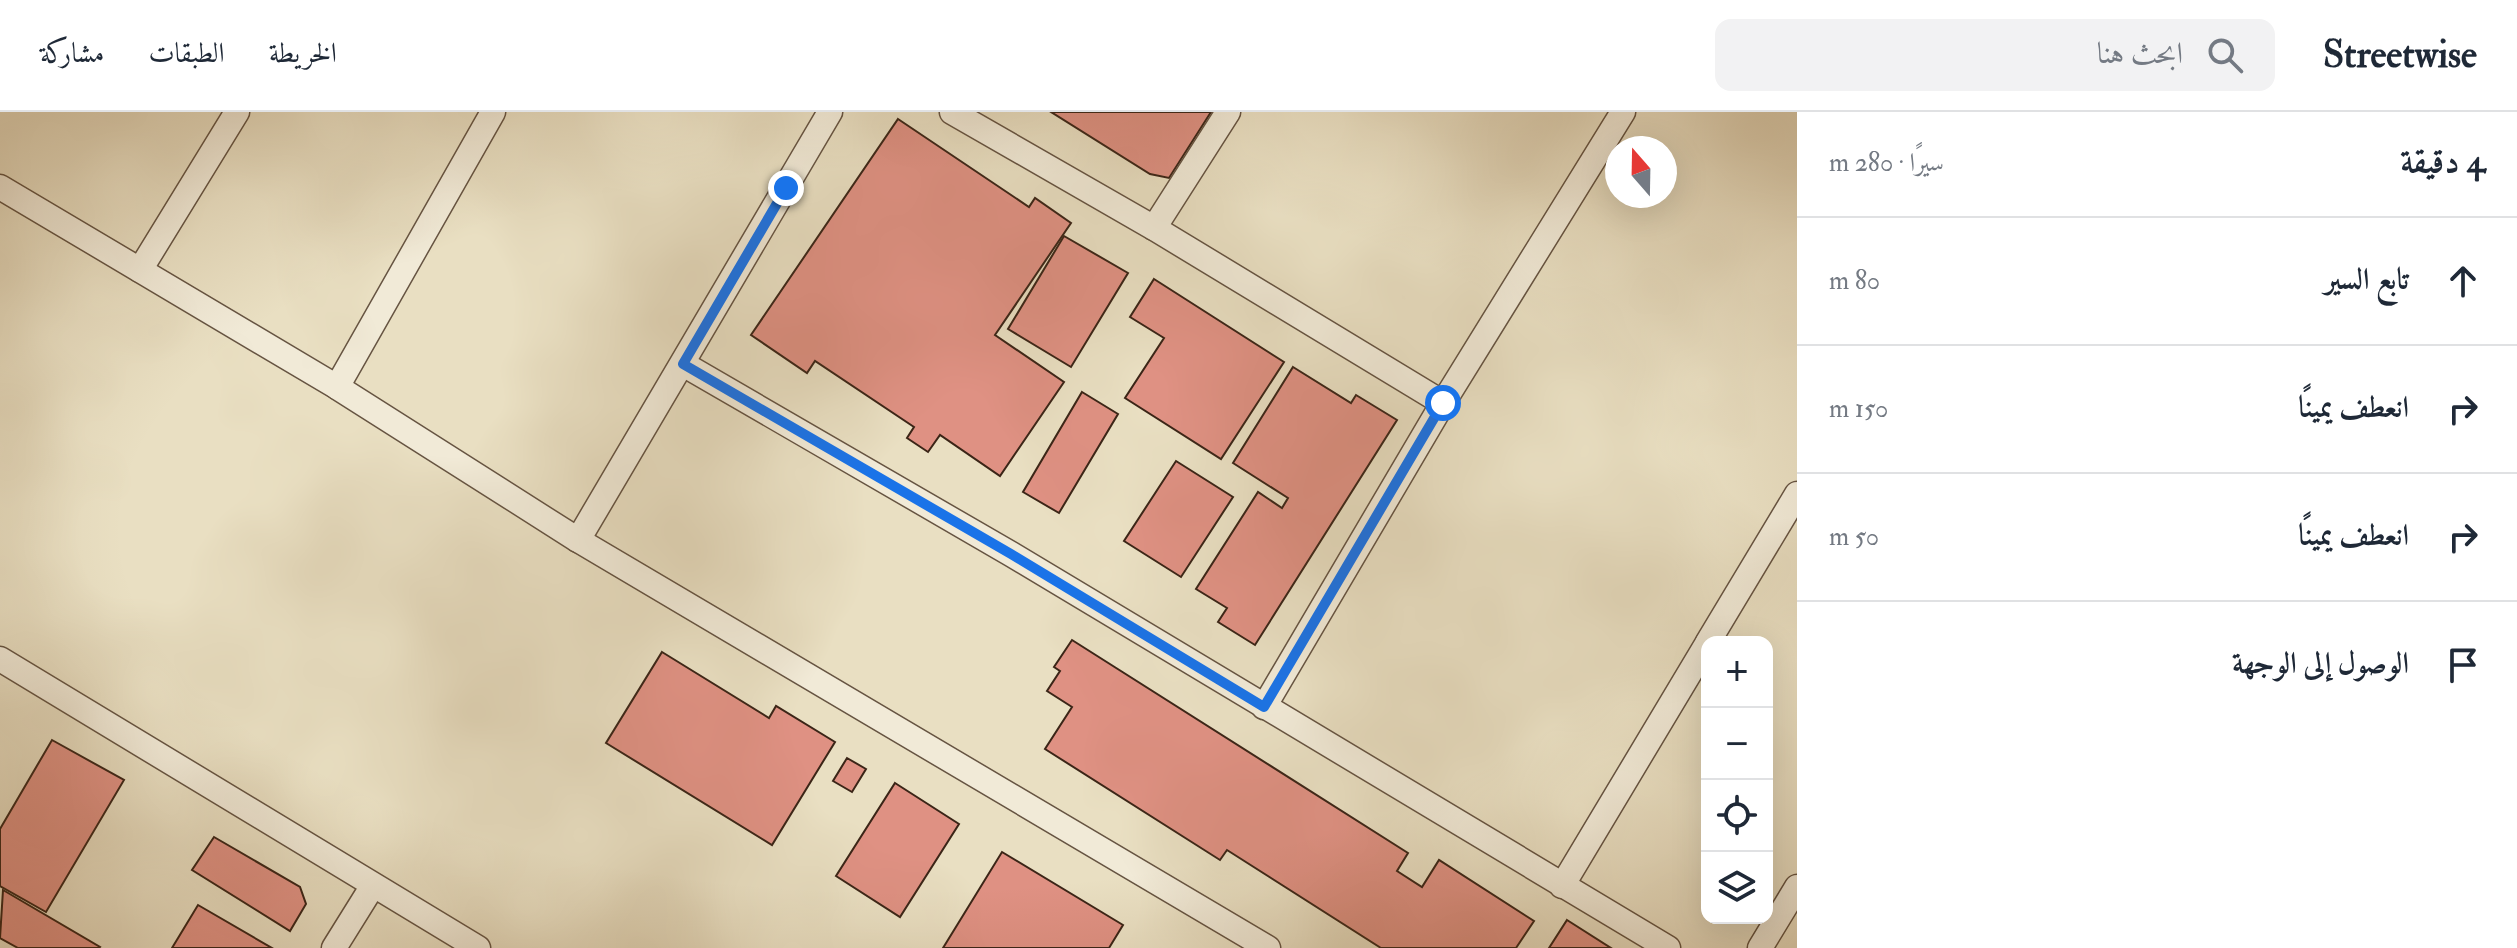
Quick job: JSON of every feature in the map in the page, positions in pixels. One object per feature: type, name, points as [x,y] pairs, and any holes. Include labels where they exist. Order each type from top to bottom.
[{"type":"street","points":[[140,270],[237,112]]},
{"type":"street","points":[[337,387],[493,112]]},
{"type":"street","points":[[578,540],[830,112]]},
{"type":"street","points":[[952,112],[1154,228],[1443,403]]},
{"type":"street","points":[[1154,228],[1228,112]]},
{"type":"street","points":[[1264,707],[1443,403],[1623,112]]},
{"type":"street","points":[[0,187],[337,387],[578,540],[1268,948]]},
{"type":"street","points":[[683,364],[1011,554],[1668,948]]},
{"type":"street","points":[[1712,636],[1797,494]]},
{"type":"street","points":[[1562,886],[1701,655]]},
{"type":"street","points":[[0,659],[372,887],[478,948]]},
{"type":"street","points":[[334,948],[372,887]]},
{"type":"street","points":[[1760,948],[1797,887]]},
{"type":"building","points":[[1051,112],[1211,112],[1169,178],[1150,174]]},
{"type":"building","points":[[898,119],[1029,207],[1035,198],[1071,223],[995,335],[1064,382],[1000,476],[940,435],[928,452],[907,438],[914,427],[815,361],[807,373],[751,335]]},
{"type":"building","points":[[1064,236],[1128,273],[1071,367],[1008,329]]},
{"type":"building","points":[[1154,279],[1284,362],[1221,459],[1125,398],[1164,338],[1130,317]]},
{"type":"building","points":[[1293,367],[1351,403],[1356,395],[1397,420],[1255,645],[1218,622],[1227,608],[1196,589],[1258,492],[1282,508],[1288,498],[1233,463]]},
{"type":"building","points":[[1082,392],[1118,414],[1059,513],[1023,492]]},
{"type":"building","points":[[1176,461],[1233,497],[1181,577],[1124,541]]},
{"type":"building","points":[[1072,640],[1408,853],[1397,871],[1422,887],[1439,860],[1534,921],[1516,948],[1381,948],[1227,850],[1220,860],[1045,749],[1072,707],[1047,691],[1060,671],[1054,667]]},
{"type":"building","points":[[662,652],[769,718],[776,706],[835,742],[772,845],[606,743]]},
{"type":"building","points":[[52,740],[124,780],[46,912],[0,886],[0,829]]},
{"type":"building","points":[[847,758],[866,769],[852,792],[833,781]]},
{"type":"building","points":[[895,783],[959,824],[900,917],[836,876]]},
{"type":"building","points":[[214,837],[300,887],[306,904],[290,931],[192,870]]},
{"type":"building","points":[[1002,852],[1123,925],[1109,948],[943,948]]},
{"type":"building","points":[[3,890],[100,947],[18,948],[0,938]]},
{"type":"building","points":[[198,905],[272,948],[172,948]]},
{"type":"building","points":[[1567,920],[1611,948],[1549,948]]},
{"type":"route","points":[[786,188],[683,364],[1011,554],[1264,707],[1443,403]]}]
